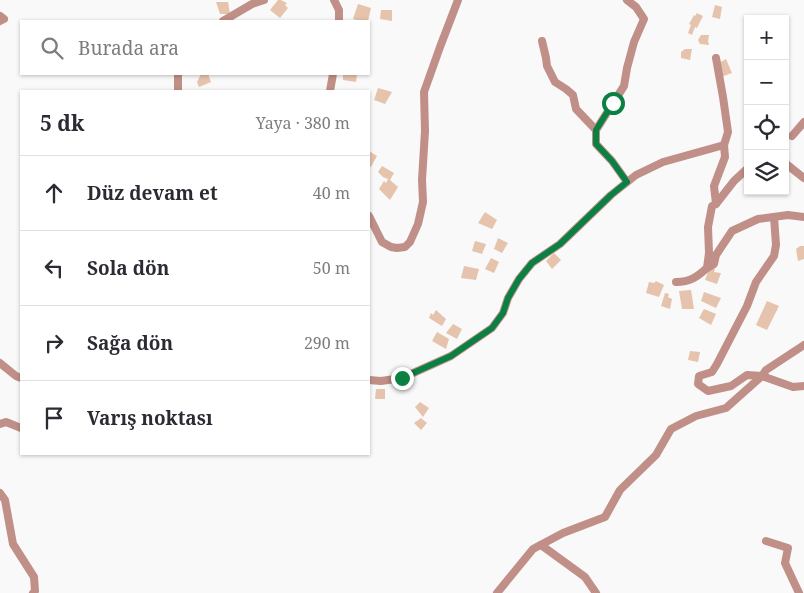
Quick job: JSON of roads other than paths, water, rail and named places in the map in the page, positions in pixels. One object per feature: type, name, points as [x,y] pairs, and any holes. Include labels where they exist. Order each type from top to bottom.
[{"type":"street","points":[[225,20],[252,4],[264,0]]},
{"type":"street","points":[[334,0],[339,10],[339,20]]},
{"type":"street","points":[[370,218],[382,242],[397,248],[405,247],[410,242],[418,224],[423,202],[422,180],[426,130],[424,92],[458,0]]},
{"type":"street","points":[[627,0],[636,7],[644,19],[626,68],[624,86],[596,130],[596,144],[612,161],[627,182]]},
{"type":"street","points":[[0,16],[4,19],[0,21]]},
{"type":"street","points":[[542,41],[547,66],[555,82],[566,88],[573,95],[576,110],[596,130]]},
{"type":"street","points":[[716,58],[728,132],[724,145],[725,157],[714,186],[716,204]]},
{"type":"street","points":[[178,75],[178,90]]},
{"type":"street","points":[[330,90],[332,75]]},
{"type":"street","points":[[792,136],[804,122]]},
{"type":"street","points":[[370,382],[402,378],[451,356],[492,328],[503,313],[508,298],[519,279],[532,263],[560,244],[611,195],[636,175],[663,162],[724,145]]},
{"type":"street","points":[[789,166],[804,178]]},
{"type":"street","points":[[707,268],[709,253],[708,227],[712,206],[716,204],[734,180],[744,171]]},
{"type":"street","points":[[676,282],[685,282],[714,264],[716,255],[732,231],[758,219],[788,215],[804,217]]},
{"type":"street","points":[[774,217],[776,245],[774,256],[756,282],[747,306],[717,364],[712,372],[699,376],[698,384],[708,391],[731,386],[747,375],[762,376],[793,387],[804,386]]},
{"type":"street","points":[[497,593],[533,549],[563,533],[605,517],[620,490],[656,455],[671,429],[696,416],[726,408],[762,376],[766,370],[804,345]]},
{"type":"street","points":[[0,363],[20,378]]},
{"type":"street","points":[[2,421],[20,428]]},
{"type":"street","points":[[0,493],[5,500],[13,544],[34,577],[35,591],[33,593]]},
{"type":"street","points":[[766,541],[788,548],[785,564],[799,593]]},
{"type":"street","points":[[541,545],[585,577],[596,593]]}]
